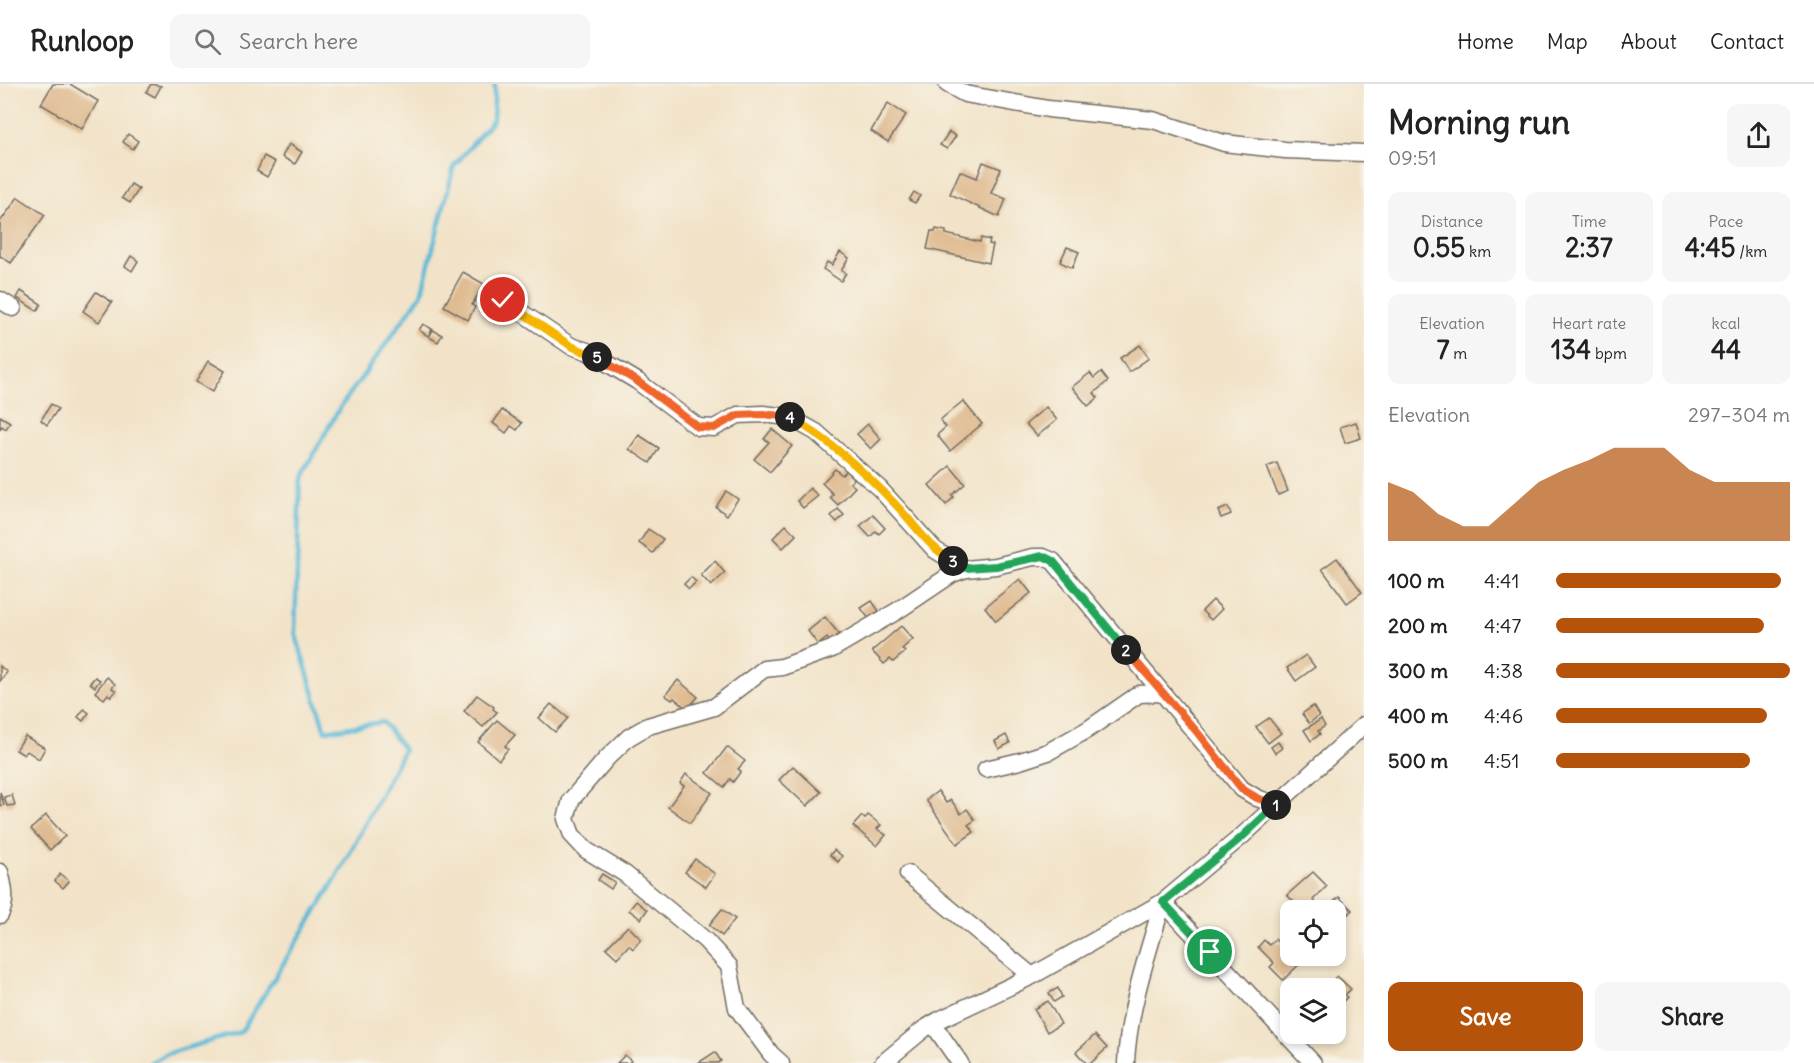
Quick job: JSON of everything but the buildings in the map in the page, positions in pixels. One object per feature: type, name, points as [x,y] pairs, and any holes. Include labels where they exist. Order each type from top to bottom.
[{"type":"street","points":[[947,84],[965,94],[1047,109],[1153,120],[1224,143],[1285,150],[1364,153]]},
{"type":"street","points":[[503,300],[571,346],[587,351],[637,381],[698,427],[714,428],[738,415],[763,414],[789,417],[816,432],[880,489],[935,550],[966,568]]},
{"type":"street","points":[[781,1063],[771,1054],[737,1008],[729,966],[705,940],[625,874],[586,850],[572,835],[566,819],[571,800],[629,736],[648,726],[714,707],[764,669],[782,666],[832,649],[897,611],[951,574],[966,568],[996,566],[1043,556],[1053,561],[1242,789],[1257,798],[1277,805]]},
{"type":"street","points":[[986,769],[1048,752],[1087,730],[1139,694],[1162,693]]},
{"type":"street","points":[[883,1063],[933,1024],[1032,975],[1163,902],[1242,837],[1364,725]]},
{"type":"street","points":[[0,872],[5,890],[4,907],[0,915]]},
{"type":"street","points":[[908,874],[1032,975]]},
{"type":"street","points":[[1126,1063],[1127,1047],[1144,964],[1163,902]]},
{"type":"street","points":[[1163,902],[1313,1063]]},
{"type":"street","points":[[933,1024],[960,1063]]},
{"type":"waterway","points":[[150,1063],[166,1054],[241,1032],[337,877],[404,750],[383,722],[325,731],[295,632],[300,478],[339,409],[421,295],[454,166],[493,120],[495,84]]},
{"type":"route","points":[[503,300],[571,346],[587,351],[637,381],[698,427],[714,428],[738,415],[763,414],[789,417],[816,432],[880,489],[935,550],[966,568],[996,566],[1043,556],[1053,561],[1242,789],[1257,798],[1277,805],[1163,902],[1210,952]]}]
